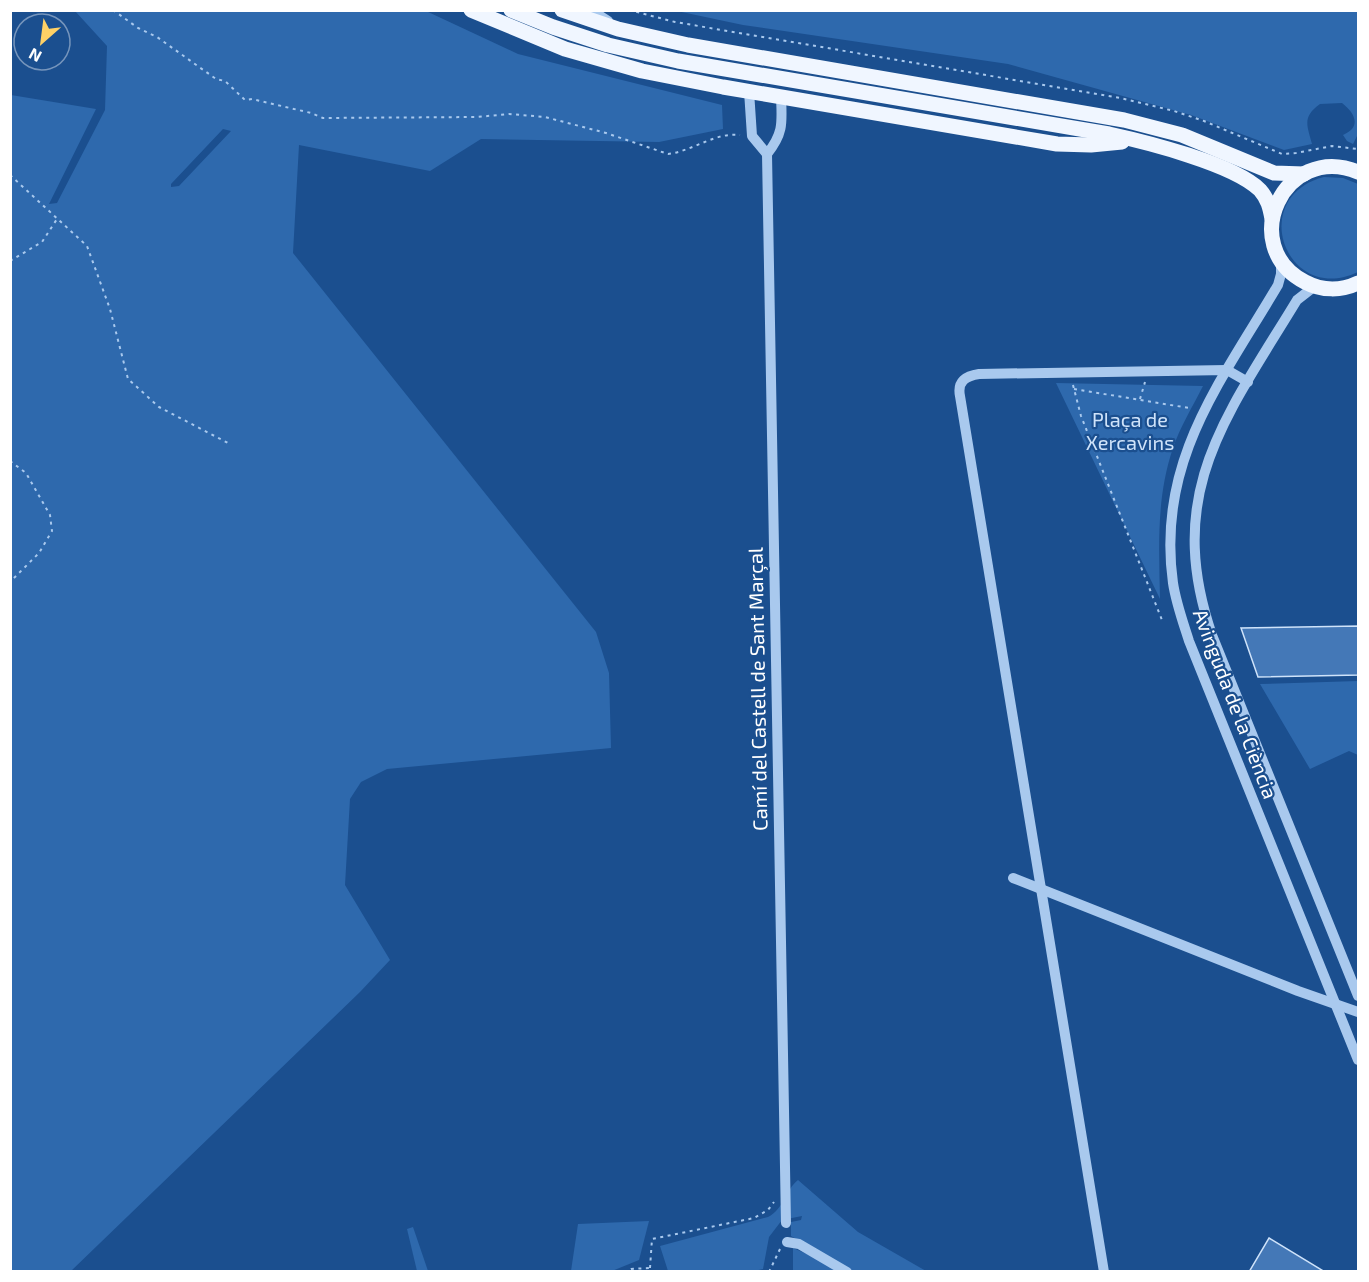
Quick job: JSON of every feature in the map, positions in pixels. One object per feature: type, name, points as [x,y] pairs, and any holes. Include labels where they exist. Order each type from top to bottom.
[{"type":"main road","points":[[471,10],[547,43],[606,62],[684,80],[1057,144],[1090,145],[1137,140]]},
{"type":"main road","points":[[511,10],[599,42],[678,61],[1137,140],[1201,160],[1248,182],[1262,192],[1268,202],[1274,243],[1281,260],[1294,275],[1315,286],[1335,289],[1359,283]]},
{"type":"main road","points":[[562,10],[618,28],[699,47],[1124,120],[1190,138],[1274,173],[1304,174]]},
{"type":"main road","points":[[1343,168],[1357,152]]},
{"type":"main road","points":[[1272,219],[1285,189],[1304,174],[1321,168],[1343,168],[1359,172]]},
{"type":"street","points":[[591,10],[618,28]]},
{"type":"street","points":[[749,91],[752,136],[767,154]]},
{"type":"street","name":"Camí del Castell de Sant Marçal","points":[[781,97],[781,132],[767,154],[786,1223]]},
{"type":"street","name":"Avinguda de la Ciència","points":[[1281,260],[1278,285],[1202,413],[1190,439],[1176,485],[1170,537],[1173,585],[1189,641],[1359,1060]]},
{"type":"street","name":"Avinguda de la Ciència","points":[[1315,286],[1297,300],[1221,429],[1204,470],[1195,518],[1196,572],[1202,606],[1212,635],[1359,996]]},
{"type":"street","points":[[1104,1272],[959,390],[967,377],[979,374],[1227,370],[1248,382]]},
{"type":"street","points":[[1013,878],[1337,1006],[1359,1012]]},
{"type":"street","points":[[785,1242],[799,1244],[847,1272]]},
{"type":"path","points":[[113,10],[138,28],[157,37],[216,79],[225,81],[244,99],[311,113],[323,118],[477,117],[509,114],[545,117],[597,130],[668,154],[677,153],[718,137],[734,134],[752,136]]},
{"type":"path","points":[[629,10],[675,22],[1120,98],[1204,121],[1274,152],[1289,154],[1332,146],[1357,152],[1359,143]]},
{"type":"path","points":[[10,176],[87,246],[110,309],[128,379],[159,407],[228,443]]},
{"type":"path","points":[[10,261],[42,242],[57,219]]},
{"type":"path","points":[[1140,399],[1146,378]]},
{"type":"path","points":[[1073,379],[1081,416],[1162,620]]},
{"type":"path","points":[[1074,389],[1189,408]]},
{"type":"path","points":[[10,461],[26,473],[46,506],[50,515],[51,531],[39,553],[10,582]]},
{"type":"path","points":[[652,1272],[650,1268],[652,1239],[754,1218],[768,1210],[785,1188]]},
{"type":"path","points":[[769,1272],[785,1242]]},
{"type":"path","points":[[624,1272],[650,1268]]},
{"type":"green space","points":[[75,11],[426,11],[518,54],[722,105],[723,129],[659,142],[481,139],[430,171],[299,145],[293,253],[596,632],[609,673],[611,748],[387,769],[361,782],[350,799],[345,885],[390,960],[360,992],[71,1271],[11,1271],[11,95],[96,109],[49,204],[57,203],[105,110],[107,46]],"holes":[[[223,129],[231,131],[179,186],[171,187],[171,184]]]},
{"type":"green space","points":[[677,11],[1358,11],[1358,134],[1353,144],[1343,135],[1353,128],[1355,120],[1342,103],[1320,104],[1310,113],[1307,122],[1312,144],[1284,150],[1191,115],[1008,64],[743,25]]},
{"type":"green space","points":[[1324,177],[1343,178],[1358,184],[1358,272],[1333,278],[1311,274],[1295,262],[1285,245],[1281,225],[1286,205],[1300,188]]},
{"type":"green space","name":"Plaça de Xercavins","points":[[1056,383],[1203,386],[1176,440],[1164,486],[1160,523],[1160,599]]},
{"type":"green space","points":[[1358,681],[1358,755],[1349,751],[1310,769],[1260,684]]},
{"type":"green space","points":[[798,1180],[858,1232],[926,1271],[852,1271],[791,1236],[791,1222],[801,1220],[802,1216],[782,1220],[769,1237],[763,1269],[750,1272],[668,1271],[660,1246],[768,1217],[778,1209]]},
{"type":"green space","points":[[649,1221],[639,1260],[612,1271],[571,1271],[578,1224]]},
{"type":"green space","points":[[413,1227],[428,1271],[417,1271],[407,1229]]},
{"type":"green space","points":[[793,1248],[821,1260],[839,1272],[793,1272]]},
{"type":"building","points":[[1359,626],[1359,675],[1258,677],[1241,628]]},
{"type":"building","points":[[1269,1238],[1325,1272],[1249,1272]]}]
